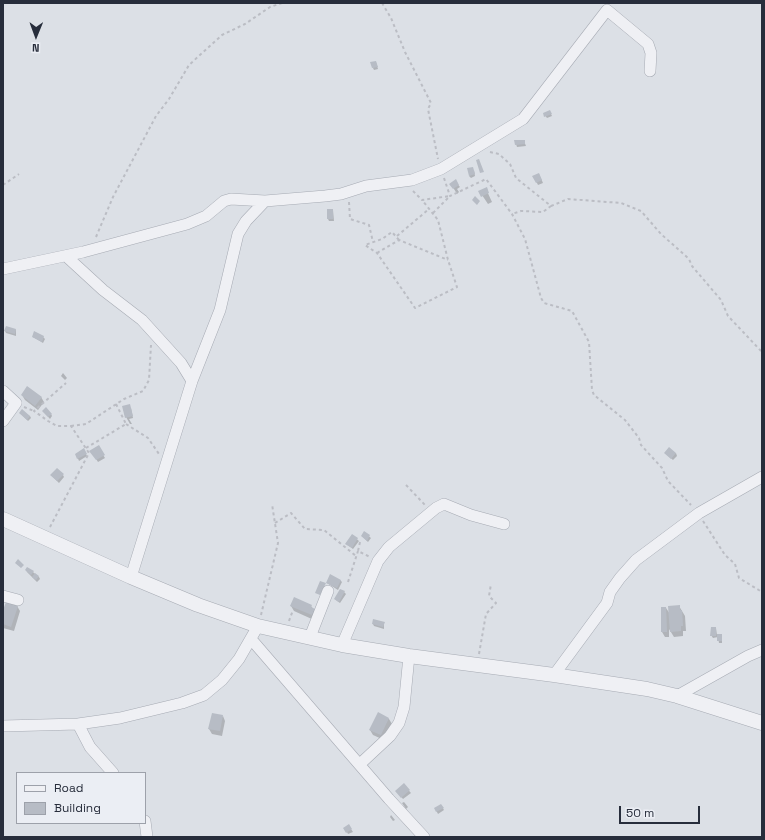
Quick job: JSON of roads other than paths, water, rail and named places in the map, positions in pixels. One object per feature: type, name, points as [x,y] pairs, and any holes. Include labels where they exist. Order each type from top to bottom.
[{"type":"street","points":[[3,269],[83,252],[197,221],[224,201],[231,199],[265,200],[341,194],[366,186],[403,182],[441,169],[523,119],[607,10],[648,44],[651,53],[650,71]]},
{"type":"street","points":[[131,577],[192,381],[213,332],[220,310],[238,234],[246,221],[265,200]]},
{"type":"street","points":[[66,256],[103,290],[142,320],[181,363],[192,381]]},
{"type":"street","points":[[3,391],[16,403],[3,421]]},
{"type":"street","points":[[554,675],[607,603],[610,592],[636,560],[698,513],[762,477]]},
{"type":"street","points":[[342,645],[378,560],[389,547],[432,511],[444,504],[471,515],[504,524]]},
{"type":"street","points":[[3,519],[131,577],[198,605],[258,626],[342,645],[409,656],[627,686],[677,696],[762,723]]},
{"type":"street","points":[[310,637],[328,591]]},
{"type":"street","points":[[3,596],[18,600]]},
{"type":"street","points":[[3,726],[78,724],[120,718],[182,703],[204,694],[222,680],[239,659],[258,626]]},
{"type":"street","points":[[251,639],[424,837]]},
{"type":"street","points":[[677,696],[748,656],[762,650]]},
{"type":"street","points":[[360,764],[390,736],[399,722],[404,707],[409,656]]},
{"type":"street","points":[[78,724],[90,747],[113,772]]},
{"type":"street","points":[[145,824],[147,837]]}]
